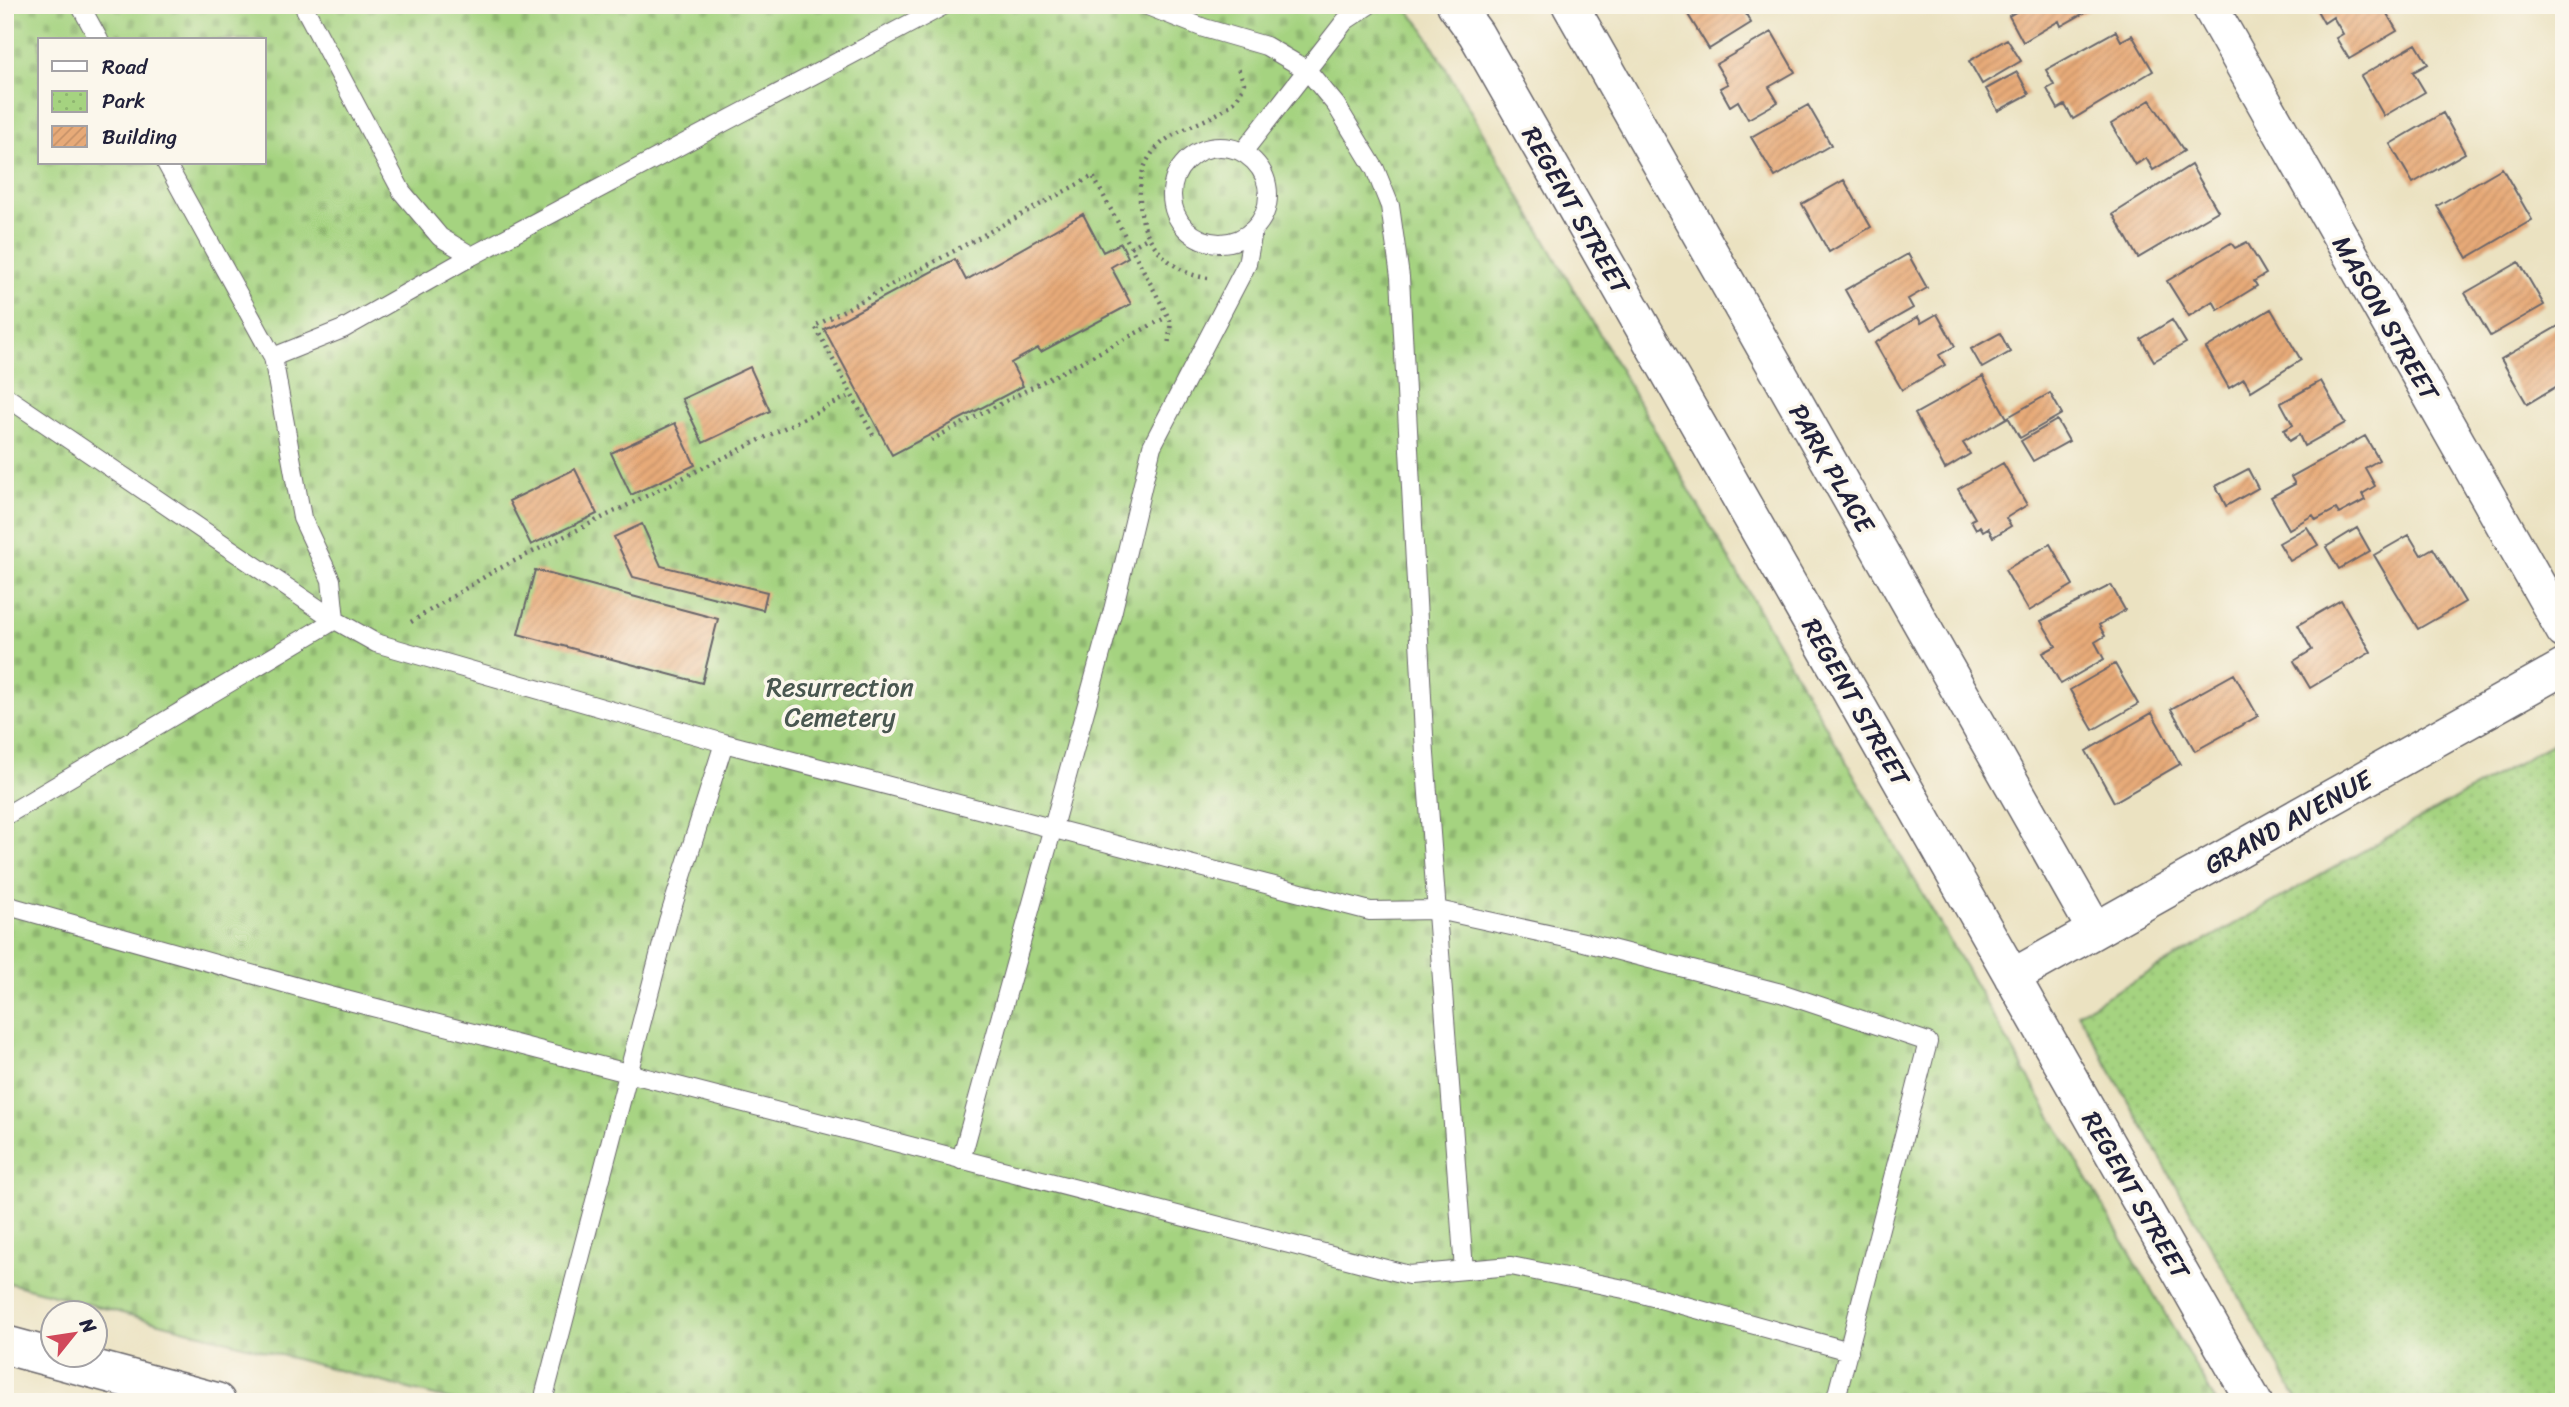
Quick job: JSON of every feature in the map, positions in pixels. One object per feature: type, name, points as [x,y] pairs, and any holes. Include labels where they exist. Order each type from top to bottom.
[{"type":"main road","points":[[5,1345],[216,1402]]},
{"type":"street","name":"REGENT STREET","points":[[1455,5],[1476,34],[2254,1402]]},
{"type":"street","name":"PARK PLACE","points":[[1570,5],[2095,930]]},
{"type":"street","name":"MASON STREET","points":[[2209,5],[2564,631]]},
{"type":"street","name":"GRAND AVENUE","points":[[2012,977],[2564,667]]},
{"type":"lane","points":[[80,5],[98,38]]},
{"type":"lane","points":[[303,5],[402,192],[440,237],[472,256]]},
{"type":"lane","points":[[273,357],[343,329],[472,256],[945,5]]},
{"type":"lane","points":[[1145,5],[1215,31],[1266,46],[1307,70],[1357,137],[1375,169],[1390,206],[1400,277],[1426,754],[1464,1270]]},
{"type":"lane","points":[[1243,152],[1345,21],[1369,5]]},
{"type":"lane","points":[[961,1160],[1113,610],[1152,446],[1247,264],[1253,230],[1266,209],[1269,192],[1260,170],[1243,152],[1228,147],[1213,148],[1187,160],[1172,186],[1176,216],[1186,229],[1200,239],[1216,243],[1232,242],[1253,230]]},
{"type":"lane","points":[[167,164],[273,357],[302,518],[331,580],[335,620]]},
{"type":"lane","points":[[5,396],[335,620],[376,643],[724,743],[1370,911],[1438,910],[1584,942],[1781,993],[1928,1042],[1835,1402]]},
{"type":"lane","points":[[5,816],[335,620]]},
{"type":"lane","points":[[545,1393],[668,921],[724,743]]},
{"type":"lane","points":[[5,905],[330,996],[1409,1275],[1511,1266],[1612,1286],[1849,1351]]},
{"type":"path","points":[[1215,31],[1211,52],[1233,64],[1241,72],[1244,83],[1241,92],[1229,106],[1167,137],[1151,154],[1142,170],[1140,210],[1149,237],[1168,261],[1198,277],[1238,281]]},
{"type":"path","points":[[873,435],[815,326],[1093,177],[1171,323],[1164,385],[1179,394]]},
{"type":"path","points":[[1130,247],[1149,237]]},
{"type":"path","points":[[931,440],[1167,317]]},
{"type":"path","points":[[376,643],[494,571],[851,396]]},
{"type":"green space","name":"Resurrection Cemetery","points":[[5,5],[1403,5],[1421,25],[2216,1402],[458,1402],[108,1309],[108,1298],[65,1298],[5,1282]]},
{"type":"green space","points":[[2564,737],[2564,1402],[2299,1402],[2078,1013]]},
{"type":"building","points":[[1689,5],[1741,5],[1751,23],[1709,49],[1684,8]]},
{"type":"building","points":[[2028,5],[2098,5],[2061,26],[2059,21],[2023,42],[2009,16]]},
{"type":"building","points":[[2314,5],[2382,5],[2397,31],[2349,59],[2336,38],[2343,34],[2333,17],[2324,23]]},
{"type":"building","points":[[2116,31],[2121,41],[2132,35],[2153,71],[2073,119],[2065,105],[2058,109],[2047,89],[2054,85],[2046,70]]},
{"type":"building","points":[[1772,32],[1795,72],[1769,87],[1778,102],[1748,119],[1738,101],[1730,106],[1720,88],[1728,84],[1716,64]]},
{"type":"building","points":[[2007,39],[2021,61],[1982,84],[1969,61]]},
{"type":"building","points":[[2416,44],[2428,64],[2413,72],[2425,92],[2384,116],[2361,76]]},
{"type":"building","points":[[2017,72],[2029,94],[1998,111],[1986,89]]},
{"type":"building","points":[[2150,100],[2184,151],[2153,170],[2146,158],[2135,165],[2111,124]]},
{"type":"building","points":[[1808,105],[1831,145],[1775,177],[1751,137]]},
{"type":"building","points":[[2443,113],[2465,153],[2413,183],[2390,144]]},
{"type":"building","points":[[2191,165],[2218,211],[2138,258],[2113,214]]},
{"type":"building","points":[[2502,168],[2532,220],[2467,258],[2437,206]]},
{"type":"building","points":[[1844,180],[1871,227],[1829,252],[1802,204]]},
{"type":"building","points":[[1083,214],[1103,252],[1121,243],[1128,257],[1111,267],[1131,304],[1041,352],[1038,348],[1011,363],[1023,386],[892,455],[824,329],[955,259],[966,280]]},
{"type":"building","points":[[2247,242],[2266,274],[2254,281],[2257,286],[2218,310],[2213,301],[2189,316],[2167,281],[2231,243],[2235,248]]},
{"type":"building","points":[[1908,254],[1927,288],[1908,299],[1913,308],[1869,333],[1845,290]]},
{"type":"building","points":[[2519,262],[2544,305],[2490,336],[2465,293]]},
{"type":"building","points":[[2271,309],[2301,360],[2251,391],[2244,379],[2229,388],[2206,348]]},
{"type":"building","points":[[1937,314],[1955,346],[1939,355],[1945,365],[1902,390],[1875,343],[1918,317],[1921,323]]},
{"type":"building","points":[[2172,320],[2186,343],[2154,361],[2141,339]]},
{"type":"building","points":[[2562,324],[2564,382],[2527,404],[2501,359]]},
{"type":"building","points":[[2000,333],[2010,352],[1982,368],[1971,349]]},
{"type":"building","points":[[750,367],[770,411],[703,443],[682,399]]},
{"type":"building","points":[[1983,376],[2007,418],[1963,443],[1970,454],[1945,469],[1915,414]]},
{"type":"building","points":[[2321,381],[2345,423],[2304,446],[2299,435],[2289,441],[2284,430],[2293,425],[2281,403]]},
{"type":"building","points":[[2050,393],[2062,414],[2020,438],[2008,417]]},
{"type":"building","points":[[2057,420],[2069,441],[2033,461],[2021,441]]},
{"type":"building","points":[[675,423],[695,465],[631,495],[611,453]]},
{"type":"building","points":[[2365,436],[2379,460],[2365,468],[2375,486],[2362,494],[2365,500],[2339,514],[2336,509],[2316,520],[2313,515],[2289,529],[2271,497],[2295,484],[2291,477]]},
{"type":"building","points":[[2003,463],[2027,505],[2006,518],[2011,526],[1993,537],[1988,528],[1983,531],[1980,526],[1976,529],[1971,520],[1975,518],[1958,489]]},
{"type":"building","points":[[575,469],[597,514],[531,545],[509,501]]},
{"type":"building","points":[[2248,469],[2258,488],[2226,506],[2216,486]]},
{"type":"building","points":[[642,524],[661,566],[767,592],[763,610],[633,577],[614,537]]},
{"type":"building","points":[[2307,527],[2318,545],[2290,561],[2279,543]]},
{"type":"building","points":[[2357,528],[2370,551],[2339,569],[2326,547]]},
{"type":"building","points":[[2409,535],[2421,555],[2433,548],[2465,602],[2418,629],[2374,555]]},
{"type":"building","points":[[2050,544],[2073,585],[2029,611],[2005,570]]},
{"type":"building","points":[[535,570],[718,619],[702,683],[518,634]]},
{"type":"building","points":[[2111,585],[2125,610],[2099,625],[2105,636],[2095,642],[2104,659],[2061,684],[2043,653],[2056,646],[2041,621]]},
{"type":"building","points":[[2341,600],[2371,652],[2310,688],[2294,661],[2312,650],[2298,625]]},
{"type":"building","points":[[2115,664],[2138,704],[2093,730],[2070,690]]},
{"type":"building","points":[[2234,674],[2258,716],[2195,751],[2171,709]]},
{"type":"building","points":[[2152,713],[2180,764],[2114,802],[2086,751]]}]
